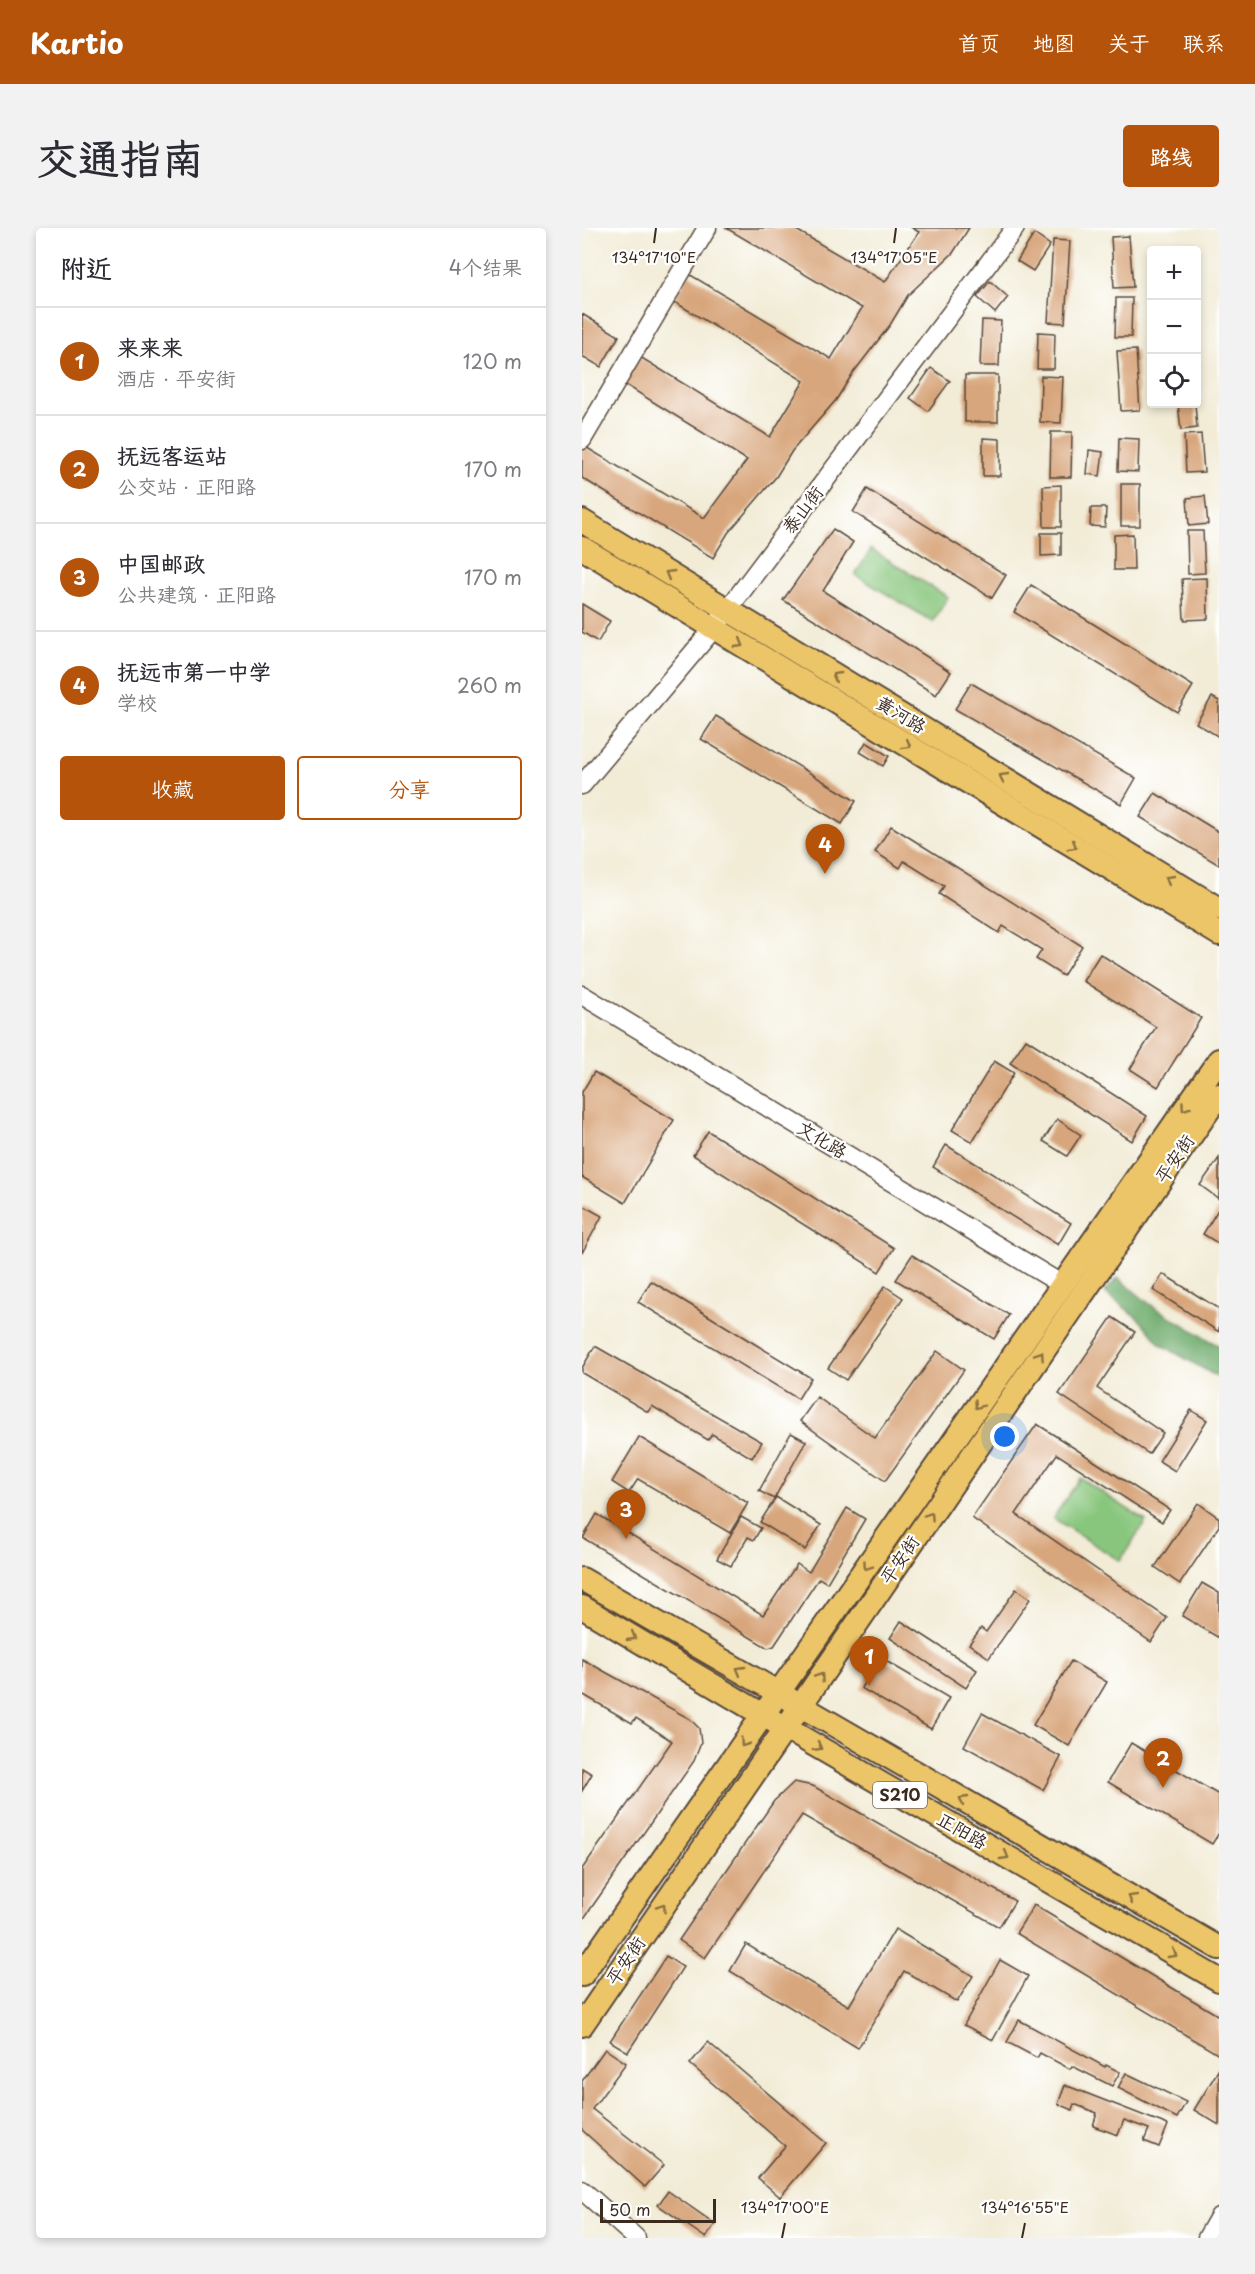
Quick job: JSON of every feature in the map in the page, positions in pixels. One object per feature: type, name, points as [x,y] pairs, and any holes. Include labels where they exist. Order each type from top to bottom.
[{"type":"main road","name":"黄河路","points":[[582,521],[1219,909]]},
{"type":"main road","name":"黄河路","points":[[582,548],[1219,934]]},
{"type":"main road","name":"平安街","points":[[582,1975],[1219,1060]]},
{"type":"main road","name":"平安街","points":[[582,2025],[1219,1095]]},
{"type":"main road","name":"正阳路","points":[[582,1579],[1219,1948]]},
{"type":"main road","name":"正阳路","points":[[582,1607],[784,1728],[1219,1980]]},
{"type":"street","points":[[582,440],[707,228]]},
{"type":"street","name":"泰山街","points":[[582,785],[728,610],[1015,228]]},
{"type":"street","name":"文化路","points":[[582,995],[1061,1284]]},
{"type":"street","points":[[582,2190],[636,2238]]},
{"type":"street","points":[[1207,2238],[1219,2217]]},
{"type":"green space","points":[[871,549],[948,597],[933,622],[855,575]]},
{"type":"green space","points":[[1118,1278],[1151,1305],[1219,1346],[1219,1378],[1160,1344],[1139,1319],[1104,1292]]},
{"type":"green space","points":[[1080,1478],[1146,1521],[1120,1561],[1053,1518]]},
{"type":"building","points":[[726,228],[793,228],[885,282],[919,232],[912,228],[969,228],[953,253],[908,295],[890,325],[853,373],[836,400],[792,451],[776,477],[728,533],[713,558],[582,478],[582,449],[584,446],[704,518],[747,460],[621,382],[637,355],[770,437],[804,381],[673,301],[689,274],[831,359],[862,308]]},
{"type":"building","points":[[1034,234],[1050,245],[1033,271],[1017,261]]},
{"type":"building","points":[[1129,236],[1133,287],[1114,288],[1111,237]]},
{"type":"building","points":[[1053,240],[1070,241],[1065,323],[1048,322]]},
{"type":"building","points":[[990,281],[1008,297],[995,313],[977,297]]},
{"type":"building","points":[[1116,298],[1132,298],[1131,337],[1115,337]]},
{"type":"building","points":[[582,314],[619,336],[601,367],[582,356]]},
{"type":"building","points":[[982,320],[1001,321],[999,366],[980,366]]},
{"type":"building","points":[[1038,332],[1055,333],[1054,369],[1037,369]]},
{"type":"building","points":[[1136,350],[1140,410],[1121,411],[1117,351]]},
{"type":"building","points":[[931,368],[950,381],[928,411],[910,398]]},
{"type":"building","points":[[965,375],[998,375],[998,422],[965,422]]},
{"type":"building","points":[[1041,376],[1063,377],[1061,423],[1040,422]]},
{"type":"building","points":[[1178,408],[1195,408],[1197,428],[1181,430]]},
{"type":"building","points":[[1051,432],[1072,432],[1071,477],[1050,477]]},
{"type":"building","points":[[1201,434],[1204,472],[1186,473],[1184,435]]},
{"type":"building","points":[[983,438],[1000,439],[1000,476],[983,476]]},
{"type":"building","points":[[1119,438],[1139,439],[1138,472],[1118,471]]},
{"type":"building","points":[[1089,450],[1103,452],[1100,476],[1087,474]]},
{"type":"building","points":[[1121,484],[1140,484],[1140,526],[1121,526]]},
{"type":"building","points":[[1061,485],[1061,527],[1044,527],[1043,486]]},
{"type":"building","points":[[867,489],[1006,575],[992,598],[853,512]]},
{"type":"building","points":[[1205,496],[1208,524],[1189,526],[1187,498]]},
{"type":"building","points":[[1091,508],[1106,508],[1105,527],[1090,526]]},
{"type":"building","points":[[833,529],[853,542],[823,591],[951,672],[936,695],[783,600]]},
{"type":"building","points":[[1187,531],[1203,531],[1205,573],[1188,574]]},
{"type":"building","points":[[1041,533],[1061,533],[1061,555],[1041,556]]},
{"type":"building","points":[[1133,534],[1134,570],[1114,570],[1114,535]]},
{"type":"building","points":[[1207,578],[1208,619],[1184,620],[1182,579]]},
{"type":"building","points":[[1031,585],[1193,686],[1177,712],[1014,612]]},
{"type":"building","points":[[582,604],[610,621],[598,642],[582,632]]},
{"type":"building","points":[[971,683],[1136,778],[1121,804],[955,709]]},
{"type":"building","points":[[1212,697],[1219,701],[1219,737],[1196,723]]},
{"type":"building","points":[[716,716],[856,801],[842,824],[701,739]]},
{"type":"building","points":[[866,742],[889,756],[883,766],[860,752]]},
{"type":"building","points":[[1155,793],[1219,832],[1219,865],[1140,817]]},
{"type":"building","points":[[891,826],[1082,946],[1063,976],[1036,959],[1042,950],[1003,926],[999,933],[939,894],[944,886],[904,861],[900,868],[875,852]]},
{"type":"building","points":[[1100,954],[1201,1018],[1158,1087],[1130,1069],[1156,1027],[1083,981]]},
{"type":"building","points":[[1026,1039],[1147,1116],[1132,1141],[1010,1063]]},
{"type":"building","points":[[994,1061],[1014,1073],[972,1142],[952,1130]]},
{"type":"building","points":[[594,1072],[674,1120],[625,1203],[582,1177],[582,1092]]},
{"type":"building","points":[[1057,1119],[1081,1135],[1067,1156],[1043,1141]]},
{"type":"building","points":[[708,1131],[894,1248],[879,1272],[693,1155]]},
{"type":"building","points":[[946,1145],[1071,1223],[1058,1245],[933,1167]]},
{"type":"building","points":[[1219,1158],[1219,1199],[1200,1185]]},
{"type":"building","points":[[582,1205],[602,1216],[582,1253]]},
{"type":"building","points":[[1219,1208],[1219,1244],[1203,1234]]},
{"type":"building","points":[[912,1255],[1009,1315],[994,1339],[896,1280]]},
{"type":"building","points":[[1163,1274],[1219,1309],[1219,1332],[1153,1290]]},
{"type":"building","points":[[651,1281],[811,1378],[798,1399],[638,1302]]},
{"type":"building","points":[[885,1286],[903,1298],[846,1380],[828,1368]]},
{"type":"building","points":[[1112,1317],[1135,1332],[1097,1388],[1163,1433],[1149,1454],[1059,1394]]},
{"type":"building","points":[[595,1346],[762,1442],[752,1458],[712,1434],[708,1440],[652,1406],[648,1412],[582,1373],[582,1368]]},
{"type":"building","points":[[937,1351],[964,1370],[885,1481],[800,1421],[817,1397],[875,1438]]},
{"type":"building","points":[[1191,1410],[1207,1420],[1175,1471],[1159,1461]]},
{"type":"building","points":[[1037,1424],[1170,1510],[1162,1522],[1057,1454],[1016,1514],[1167,1618],[1151,1642],[972,1518]]},
{"type":"building","points":[[791,1433],[806,1441],[774,1499],[759,1491]]},
{"type":"building","points":[[639,1437],[748,1503],[730,1533],[638,1479],[629,1493],[612,1482]]},
{"type":"building","points":[[776,1497],[821,1525],[805,1550],[760,1522]]},
{"type":"building","points":[[1198,1503],[1219,1518],[1219,1526],[1180,1584],[1155,1567]]},
{"type":"building","points":[[847,1508],[865,1519],[827,1583],[819,1578],[774,1646],[768,1648],[583,1538],[597,1514],[763,1615],[797,1564],[809,1572]]},
{"type":"building","points":[[741,1517],[761,1528],[754,1540],[748,1537],[731,1566],[717,1559]]},
{"type":"building","points":[[1202,1583],[1219,1593],[1219,1638],[1182,1616]]},
{"type":"building","points":[[1016,1589],[1030,1599],[989,1658],[969,1644],[981,1628],[986,1632]]},
{"type":"building","points":[[901,1621],[977,1670],[966,1688],[890,1638]]},
{"type":"building","points":[[879,1657],[949,1698],[931,1729],[861,1688]]},
{"type":"building","points":[[582,1659],[690,1719],[699,1728],[701,1743],[694,1761],[582,1921],[582,1869],[672,1741],[636,1718],[632,1723],[582,1694]]},
{"type":"building","points":[[1071,1661],[1107,1682],[1069,1746],[1033,1725]]},
{"type":"building","points":[[982,1713],[1061,1757],[1043,1790],[964,1746]]},
{"type":"building","points":[[1131,1743],[1219,1795],[1219,1833],[1212,1844],[1108,1782]]},
{"type":"building","points":[[582,1768],[592,1774],[582,1791]]},
{"type":"building","points":[[794,1782],[813,1786],[1015,1901],[999,1927],[802,1815],[705,1958],[679,1940],[774,1801]]},
{"type":"building","points":[[1034,1905],[1219,2016],[1219,2055],[1016,1933]]},
{"type":"building","points":[[895,1929],[973,1976],[957,2002],[904,1971],[858,2048],[730,1971],[746,1944],[849,2006]]},
{"type":"building","points":[[666,1956],[683,1967],[628,2052],[610,2041]]},
{"type":"building","points":[[1000,1960],[1028,1976],[993,2040],[964,2025]]},
{"type":"building","points":[[1019,2020],[1105,2067],[1106,2065],[1120,2072],[1112,2086],[1072,2066],[1070,2069],[1040,2053],[1037,2058],[1007,2042]]},
{"type":"building","points":[[708,2042],[826,2143],[780,2197],[758,2178],[785,2146],[690,2064]]},
{"type":"building","points":[[605,2049],[626,2063],[592,2109],[664,2165],[645,2187],[582,2130],[582,2081]]},
{"type":"building","points":[[1219,2069],[1219,2125],[1194,2110]]},
{"type":"building","points":[[1126,2073],[1186,2102],[1177,2118],[1118,2088]]},
{"type":"building","points":[[1065,2085],[1168,2125],[1159,2147],[1144,2141],[1149,2129],[1124,2120],[1118,2135],[1093,2126],[1097,2113],[1074,2104],[1072,2110],[1058,2104]]},
{"type":"building","points":[[668,2191],[715,2224],[706,2238],[658,2205]]},
{"type":"place","name":"抚远市第一中学","points":[[825,874]]},
{"type":"place","name":"中国邮政","points":[[626,1539]]},
{"type":"place","name":"来来来","points":[[869,1686]]},
{"type":"place","name":"抚远客运站","points":[[1163,1788]]}]
